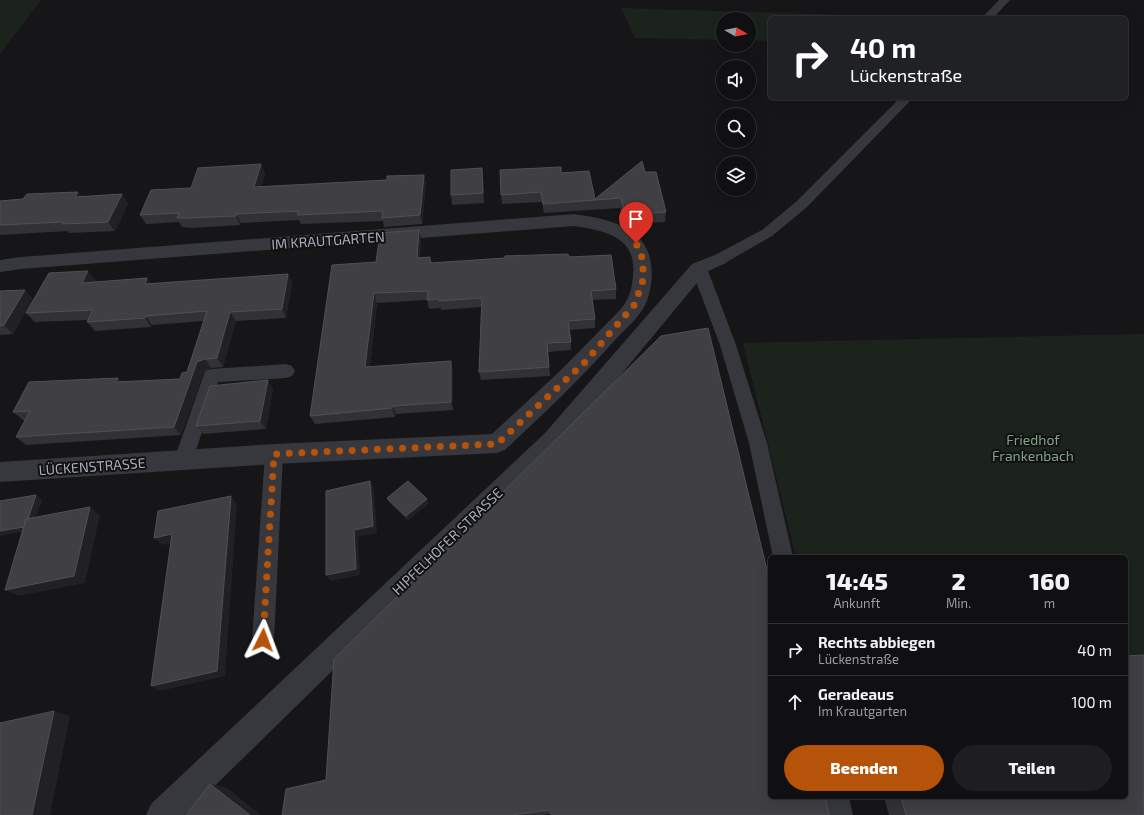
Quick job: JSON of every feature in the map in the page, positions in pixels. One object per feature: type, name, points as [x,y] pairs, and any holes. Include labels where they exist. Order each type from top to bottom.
[{"type":"street","name":"IM KRAUTGARTEN","points":[[0,266],[21,263],[574,220],[616,230],[636,243],[643,260],[643,280],[635,304]]},
{"type":"street","name":"HIPFELHOFER STRASSE","points":[[162,815],[553,440],[710,263]]},
{"type":"street","name":"LÜCKENSTRASSE","points":[[0,472],[274,454],[497,444],[585,362],[635,304]]},
{"type":"street","points":[[833,799],[837,815]]},
{"type":"lane","points":[[989,16],[1005,0]]},
{"type":"lane","points":[[783,555],[758,443],[728,345],[710,263],[767,233],[802,204],[905,100]]},
{"type":"lane","points":[[184,460],[211,376],[286,371]]},
{"type":"lane","points":[[263,640],[274,454]]},
{"type":"green space","points":[[0,0],[41,0],[0,54]]},
{"type":"green space","points":[[621,8],[751,12],[716,12],[716,40],[635,38]]},
{"type":"green space","points":[[756,12],[881,16],[768,16],[768,41],[756,40]]},
{"type":"green space","name":"Friedhof Frankenbach","points":[[1144,334],[1144,664],[1128,665],[1128,555],[796,555],[743,343]]},
{"type":"building","points":[[642,161],[645,172],[656,172],[666,212],[625,215],[621,198],[543,204],[541,192],[501,195],[500,170],[561,167],[561,173],[589,171],[595,199]]},
{"type":"building","points":[[261,164],[254,187],[387,180],[387,176],[424,175],[420,215],[382,218],[383,211],[297,215],[298,211],[186,218],[177,218],[179,213],[140,215],[151,190],[191,188],[198,168]]},
{"type":"building","points":[[482,168],[483,193],[451,195],[451,170]]},
{"type":"building","points":[[78,192],[75,197],[122,194],[108,222],[62,224],[63,222],[0,225],[0,201],[23,199],[27,194]]},
{"type":"building","points":[[419,230],[417,258],[430,257],[430,263],[505,258],[505,256],[568,254],[569,257],[611,255],[616,289],[591,291],[595,319],[568,321],[571,342],[547,343],[549,367],[479,372],[482,298],[439,301],[439,299],[427,300],[428,291],[374,293],[365,367],[451,361],[451,402],[393,406],[392,408],[310,416],[332,265],[376,262],[380,233]]},
{"type":"building","points":[[88,271],[82,283],[147,278],[145,284],[288,274],[282,309],[230,312],[217,358],[205,359],[197,362],[174,427],[16,437],[30,411],[13,412],[29,382],[118,378],[116,382],[180,379],[182,373],[187,372],[207,311],[146,316],[145,318],[87,322],[93,310],[26,313],[49,273]]},
{"type":"building","points":[[25,290],[4,325],[0,326],[0,291]]},
{"type":"building","points":[[708,328],[768,574],[768,799],[825,799],[829,815],[551,815],[550,810],[511,815],[282,815],[286,789],[326,780],[334,659],[661,336]]},
{"type":"building","points":[[268,380],[260,421],[196,426],[210,386]]},
{"type":"building","points":[[370,481],[373,526],[354,530],[356,569],[326,575],[326,491]]},
{"type":"building","points":[[408,481],[427,499],[406,516],[387,498]]},
{"type":"building","points":[[36,495],[24,527],[0,531],[0,501]]},
{"type":"building","points":[[231,496],[217,671],[151,686],[172,534],[154,538],[158,511]]},
{"type":"building","points":[[90,507],[74,576],[5,590],[26,519]]},
{"type":"building","points":[[1144,655],[1144,815],[906,815],[902,799],[1128,799],[1128,656]]},
{"type":"building","points":[[54,711],[32,815],[0,815],[0,723]]},
{"type":"building","points":[[210,784],[250,815],[186,815]]},
{"type":"route","points":[[263,640],[274,454],[497,444],[585,362],[635,304],[643,280],[643,260],[636,243]]}]
